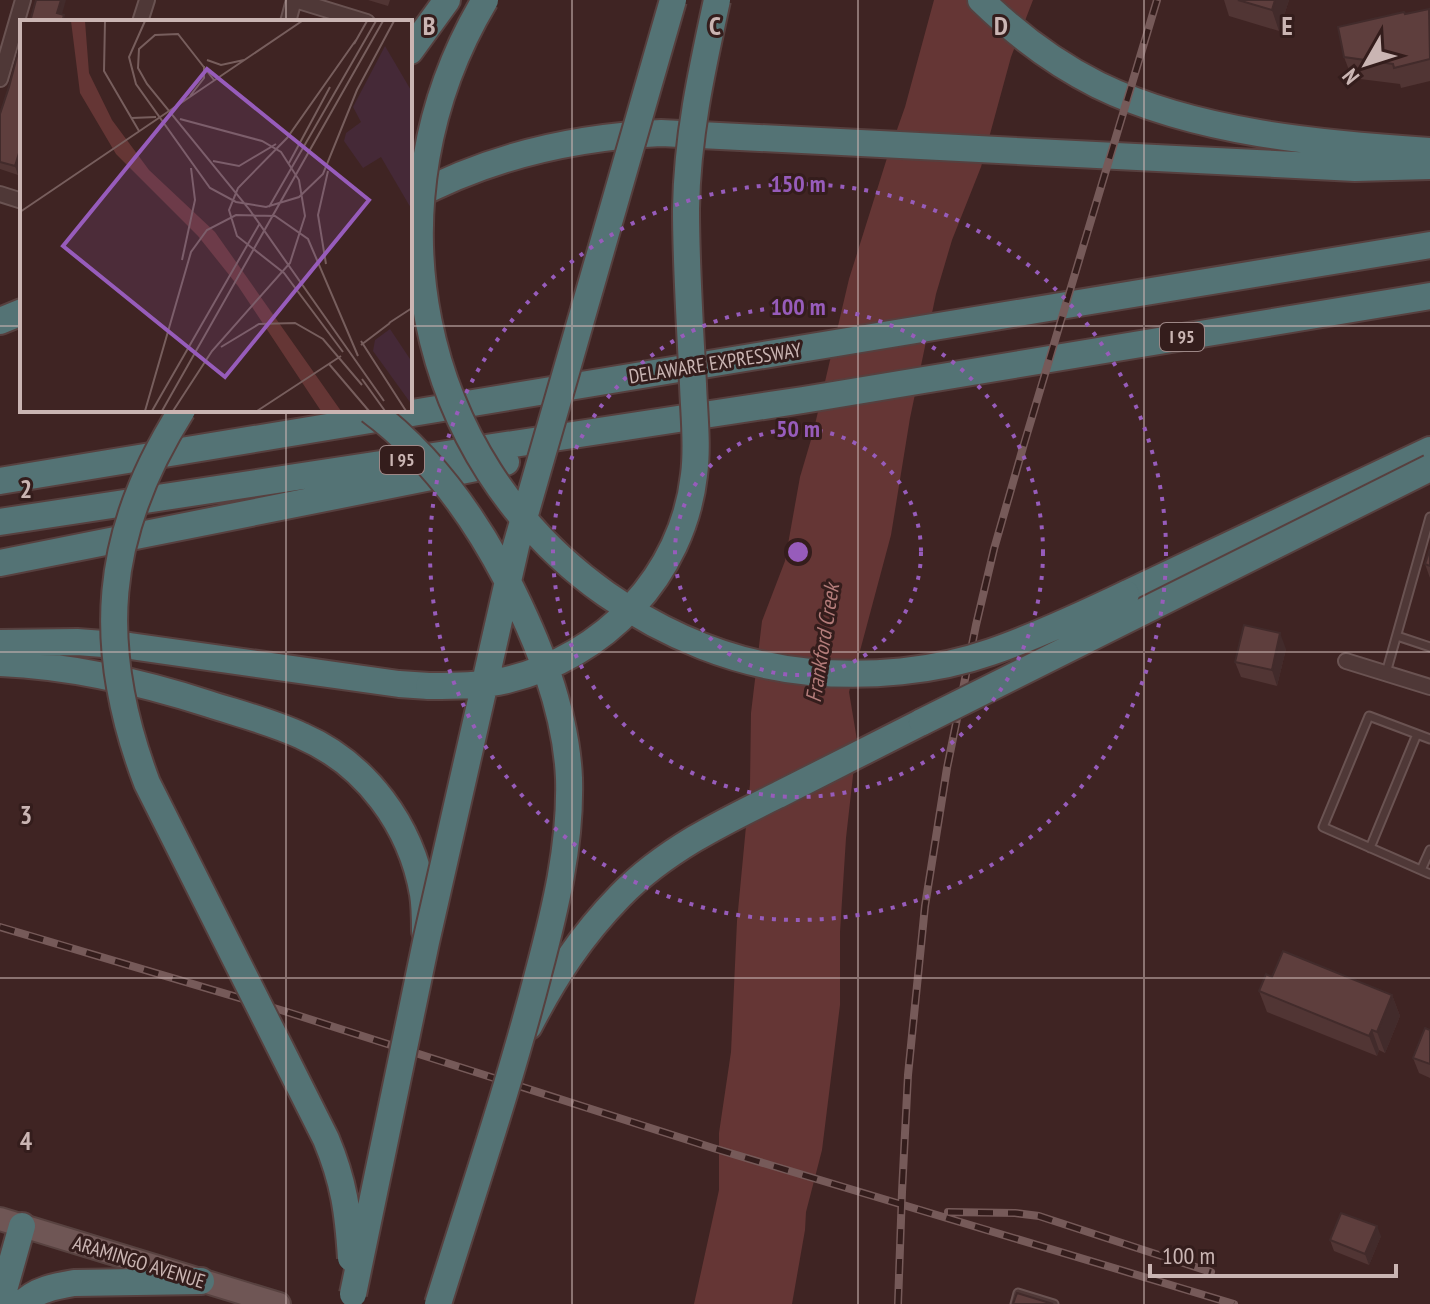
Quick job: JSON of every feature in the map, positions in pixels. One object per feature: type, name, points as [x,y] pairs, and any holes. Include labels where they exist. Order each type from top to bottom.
[{"type":"highway","points":[[412,48],[447,0]]},
{"type":"highway","points":[[485,0],[449,72],[434,120],[423,180],[419,251],[427,319],[437,355],[462,423],[479,456],[517,511],[540,537],[594,585],[623,606],[671,633],[746,660],[812,672],[881,673],[954,663],[1060,625],[1430,450]]},
{"type":"highway","points":[[352,1299],[426,942],[516,546],[673,0]]},
{"type":"highway","points":[[0,643],[77,642],[130,646],[399,684],[483,684],[530,673],[555,663],[600,637],[621,619],[648,588],[671,553],[691,499],[696,438],[687,254],[688,168],[691,127],[717,0]]},
{"type":"highway","points":[[981,0],[1037,49],[1099,86],[1133,100],[1203,121],[1309,140],[1430,151]]},
{"type":"highway","points":[[412,198],[508,158],[582,140],[661,133],[1355,168],[1430,166]]},
{"type":"highway","name":"DELAWARE EXPRESSWAY","points":[[0,481],[1430,245]]},
{"type":"highway","name":"I 95","points":[[0,522],[803,400],[1430,296]]},
{"type":"highway","points":[[0,321],[20,313]]},
{"type":"highway","points":[[0,338],[20,333]]},
{"type":"highway","points":[[0,563],[803,400]]},
{"type":"highway","points":[[181,412],[142,485],[120,556],[113,616],[114,651],[122,697],[136,752],[152,792],[339,1170],[346,1199],[352,1299]]},
{"type":"highway","points":[[372,412],[407,441],[437,473],[489,546],[534,638],[552,687],[569,776],[568,821],[555,906],[520,1043],[438,1304]]},
{"type":"highway","points":[[520,1043],[572,951],[622,893],[685,844],[740,813],[1430,468]]},
{"type":"highway","points":[[0,663],[69,669],[159,688],[278,726],[303,736],[336,756],[366,781],[398,823],[408,844],[423,895],[426,942]]},
{"type":"highway","points":[[0,1304],[11,1223]]},
{"type":"highway","points":[[22,1304],[55,1286],[74,1283],[201,1281]]},
{"type":"main road","name":"ARAMINGO AVENUE","points":[[11,1223],[279,1304]]},
{"type":"street","points":[[0,79],[23,0]]},
{"type":"street","points":[[141,20],[147,0]]},
{"type":"street","points":[[289,20],[294,0],[360,20]]},
{"type":"street","points":[[0,194],[20,200]]},
{"type":"street","points":[[1346,661],[1430,687]]},
{"type":"lane","points":[[1386,673],[1430,517]]},
{"type":"lane","points":[[1397,636],[1430,647]]},
{"type":"lane","points":[[1430,739],[1369,716],[1323,827],[1430,874]]},
{"type":"lane","points":[[1370,848],[1417,734]]},
{"type":"lane","points":[[1421,870],[1430,850]]},
{"type":"lane","points":[[1015,1304],[1018,1293],[1054,1304]]},
{"type":"water","name":"Frankford Creek","points":[[934,0],[1033,0],[1011,57],[981,167],[952,240],[936,294],[910,418],[891,535],[849,692],[857,740],[846,838],[840,932],[840,1005],[822,1150],[806,1212],[792,1304],[694,1304],[719,1190],[719,1133],[731,1052],[737,921],[750,784],[751,713],[762,621],[785,561],[800,477],[849,279],[905,107]]},
{"type":"building","points":[[36,0],[61,0],[57,13],[64,15],[63,20],[31,20]]},
{"type":"building","points":[[1238,0],[1275,0],[1272,10]]},
{"type":"building","points":[[1429,9],[1430,59],[1394,68],[1393,64],[1344,57],[1338,27]]},
{"type":"building","points":[[20,45],[20,153],[15,166],[0,162],[0,114]]},
{"type":"building","points":[[1430,549],[1430,566],[1425,564]]},
{"type":"building","points":[[1244,625],[1280,633],[1272,670],[1235,662]]},
{"type":"building","points":[[1283,951],[1392,995],[1377,1032],[1372,1030],[1369,1036],[1259,991],[1266,974],[1272,977]]},
{"type":"building","points":[[1425,1028],[1430,1030],[1430,1064],[1413,1058]]},
{"type":"building","points":[[1341,1213],[1377,1226],[1365,1254],[1330,1240]]},
{"type":"building","points":[[1017,1293],[1053,1304],[1013,1304]]},
{"type":"railway","points":[[898,1304],[908,1075],[925,906],[947,768],[994,549],[1157,0]]},
{"type":"railway","points":[[0,927],[284,1011],[713,1148],[1234,1304]]},
{"type":"railway","points":[[948,1212],[1039,1216],[1211,1272]]}]
